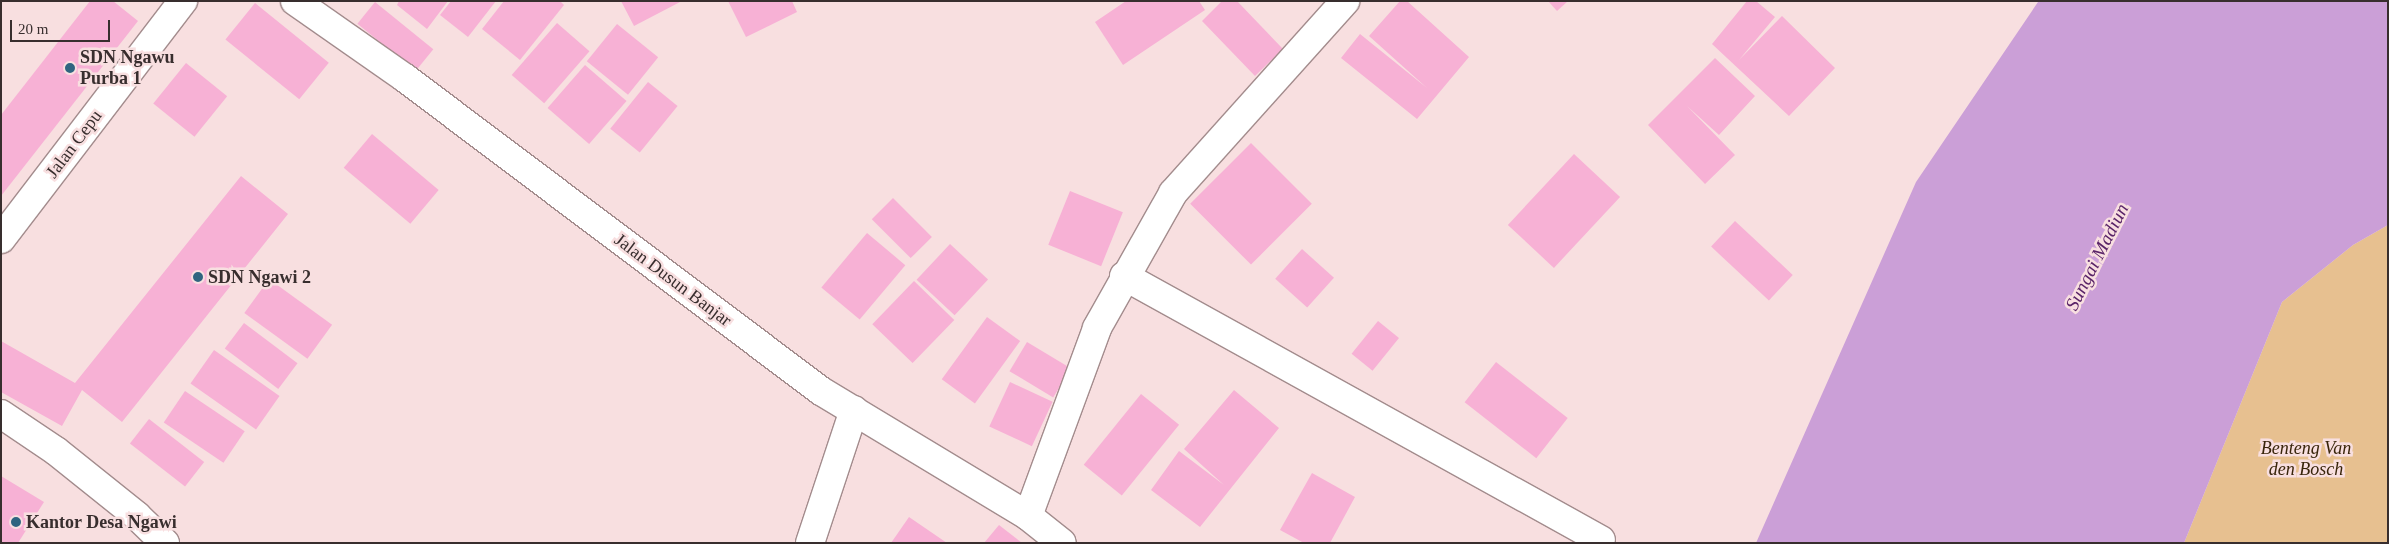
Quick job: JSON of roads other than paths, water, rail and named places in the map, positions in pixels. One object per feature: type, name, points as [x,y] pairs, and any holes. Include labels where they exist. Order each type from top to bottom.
[{"type":"street","name":"Jalan Cepu","points":[[1,239],[183,1]]},
{"type":"street","name":"Jalan Dusun Banjar","points":[[295,1],[405,78],[821,390],[1028,516],[1062,543]]},
{"type":"street","points":[[1028,516],[1097,328],[1124,276],[1173,193],[1345,1]]},
{"type":"street","points":[[1124,276],[1601,540]]},
{"type":"street","points":[[810,543],[854,410]]},
{"type":"street","points":[[1,414],[56,451],[158,540]]},
{"type":"water","name":"Sungai Madiun","points":[[2388,1],[2388,225],[2353,245],[2282,302],[2184,543],[1756,543],[1916,182],[2038,2]]},
{"type":"place","name":"SDN Ngawu Purba 1","points":[[70,68]]},
{"type":"place","name":"SDN Ngawi 2","points":[[198,277]]},
{"type":"place","name":"Kantor Desa Ngawi","points":[[16,522]]},
{"type":"park label","name":"Benteng Van den Bosch","points":[[2306,459]]}]
